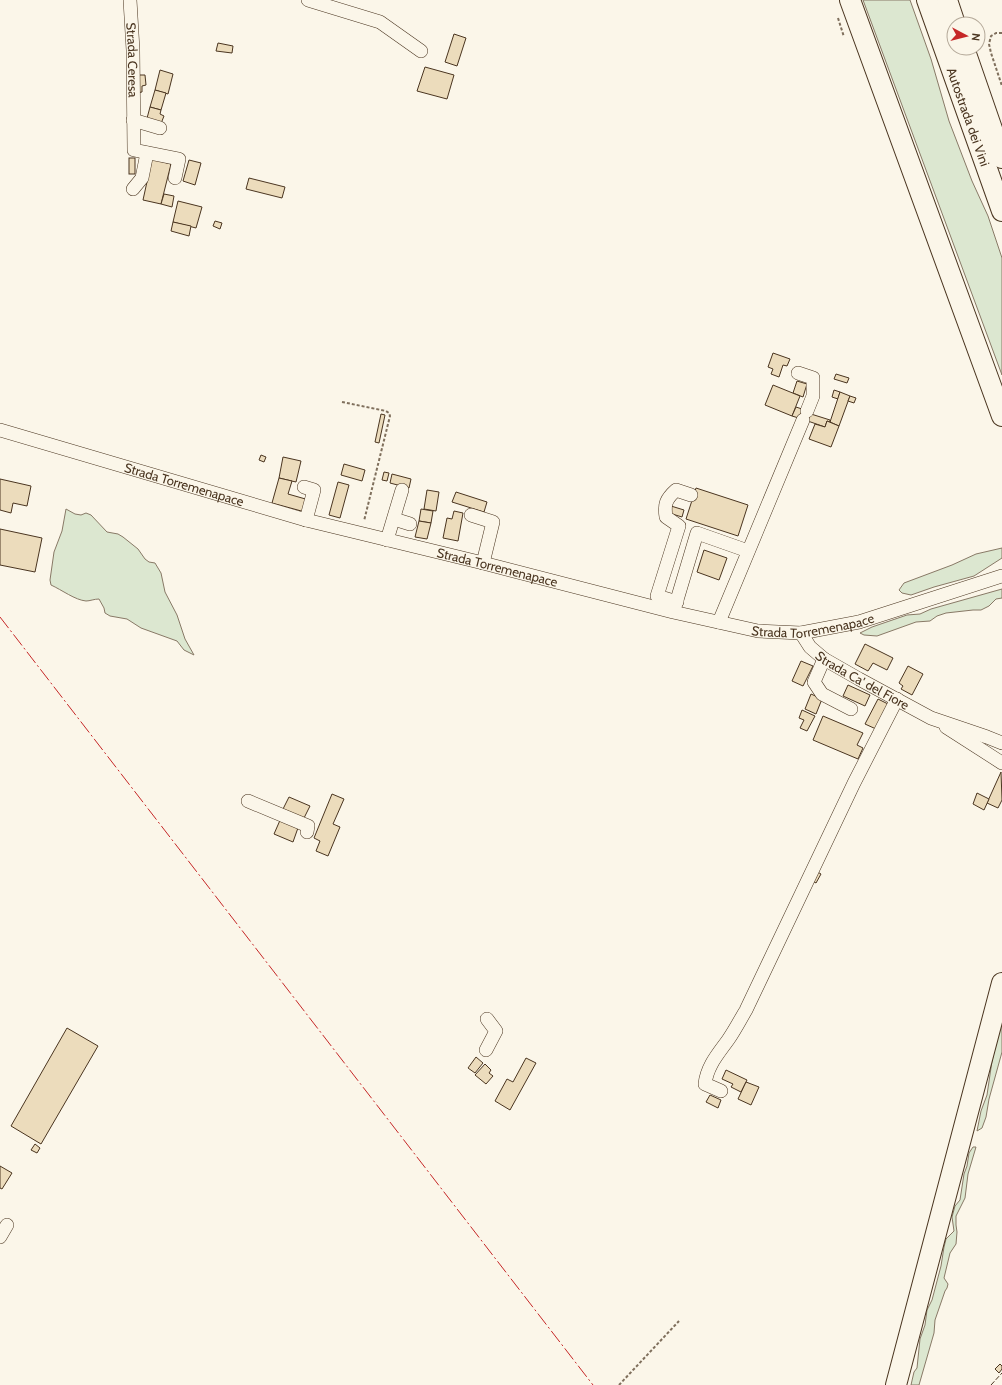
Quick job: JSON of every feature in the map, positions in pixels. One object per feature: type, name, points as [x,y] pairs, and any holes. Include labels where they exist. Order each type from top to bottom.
[{"type":"highway","points":[[850,0],[1002,416]]},
{"type":"highway","name":"Autostrada dei Vini","points":[[927,0],[1002,211]]},
{"type":"highway","points":[[947,0],[952,16]]},
{"type":"highway","name":"Autostrada dei Vini","points":[[967,56],[1002,158]]},
{"type":"highway","points":[[896,1385],[1002,983]]},
{"type":"street","name":"Strada Ceresa","points":[[130,0],[133,50],[134,150],[147,153]]},
{"type":"street","points":[[308,0],[380,22],[420,51]]},
{"type":"street","points":[[133,120],[160,128]]},
{"type":"street","points":[[133,189],[142,178],[147,153],[179,159],[175,178]]},
{"type":"street","points":[[719,622],[813,396],[813,378],[798,373]]},
{"type":"street","name":"Strada Torremenapace","points":[[0,430],[306,520],[483,563],[675,607],[719,622],[758,631],[801,633],[859,622],[1000,576]]},
{"type":"street","points":[[304,487],[314,490],[306,520]]},
{"type":"street","points":[[387,540],[402,490]]},
{"type":"street","points":[[691,494],[676,490],[668,497],[665,509],[666,517],[679,526],[657,596],[675,607],[696,533],[748,551]]},
{"type":"street","points":[[471,515],[493,522],[483,563]]},
{"type":"street","points":[[394,519],[410,524]]},
{"type":"street","name":"Strada Ca' del Fiore","points":[[801,633],[810,647],[824,660],[931,718],[1002,763]]},
{"type":"street","points":[[824,660],[814,682],[822,694],[851,709]]},
{"type":"street","points":[[720,1091],[705,1084],[706,1075],[715,1058],[729,1039],[746,1010],[854,783],[897,699]]},
{"type":"street","name":"Strada Ca' del Fiore","points":[[931,718],[1002,743]]},
{"type":"street","points":[[248,801],[308,826],[306,832]]},
{"type":"street","points":[[486,1050],[496,1031],[487,1018]]},
{"type":"street","points":[[0,1237],[7,1225]]},
{"type":"path","points":[[1002,33],[996,33],[991,36],[989,44],[1002,86]]},
{"type":"path","points":[[342,402],[386,411],[390,416],[361,534]]},
{"type":"path","points":[[619,1385],[679,1322]]},
{"type":"green space","points":[[863,0],[910,0],[931,59],[949,121],[972,181],[988,216],[1002,258],[1002,375]]},
{"type":"green space","points":[[66,509],[75,514],[81,515],[86,513],[91,515],[107,532],[118,534],[123,537],[138,549],[145,559],[149,562],[155,563],[161,573],[165,592],[177,615],[185,639],[194,655],[184,650],[177,641],[141,628],[127,619],[110,616],[105,613],[99,599],[88,601],[82,600],[73,597],[51,585],[50,580],[54,552],[62,531]]},
{"type":"green space","points":[[1002,548],[1002,558],[974,576],[911,595],[902,593],[899,590],[904,583],[952,565],[976,554]]},
{"type":"green space","points":[[1002,589],[1002,598],[996,599],[989,606],[981,610],[946,613],[937,616],[930,621],[916,622],[877,636],[864,635],[860,633],[872,627],[907,615],[920,614],[931,609]]},
{"type":"green space","points":[[1002,1017],[1002,1052],[989,1099],[986,1117],[982,1128],[977,1131],[981,1111],[987,1095],[992,1061]]},
{"type":"green space","points":[[973,1147],[976,1147],[968,1174],[965,1198],[956,1216],[956,1244],[950,1253],[944,1278],[948,1284],[947,1288],[935,1320],[934,1333],[919,1385],[911,1385],[914,1372],[917,1368],[920,1339],[925,1325],[927,1310],[932,1300],[946,1239],[954,1231],[952,1217],[955,1206],[960,1200],[969,1153]]},
{"type":"building","points":[[454,34],[466,38],[457,66],[445,62]]},
{"type":"building","points":[[218,43],[233,46],[232,53],[216,51]]},
{"type":"building","points":[[425,67],[454,75],[447,99],[417,91]]},
{"type":"building","points":[[160,70],[173,74],[168,94],[155,90]]},
{"type":"building","points":[[135,75],[145,75],[146,85],[142,86],[142,92],[136,93]]},
{"type":"building","points":[[155,90],[166,93],[161,110],[150,107]]},
{"type":"building","points":[[150,107],[161,110],[160,114],[164,116],[160,126],[146,122]]},
{"type":"building","points":[[129,158],[135,158],[135,174],[129,174]]},
{"type":"building","points":[[152,159],[171,164],[161,204],[143,200]]},
{"type":"building","points":[[189,160],[201,163],[195,185],[183,181]]},
{"type":"building","points":[[249,178],[285,187],[282,198],[246,189]]},
{"type":"building","points":[[164,194],[174,196],[172,207],[161,204]]},
{"type":"building","points":[[178,201],[202,207],[196,228],[173,222]]},
{"type":"building","points":[[215,221],[222,223],[220,229],[213,226]]},
{"type":"building","points":[[173,222],[191,226],[189,236],[171,231]]},
{"type":"building","points":[[773,353],[790,359],[787,366],[783,365],[779,377],[771,374],[773,369],[768,367]]},
{"type":"building","points":[[836,374],[849,378],[847,383],[834,379]]},
{"type":"building","points":[[797,381],[807,384],[803,397],[793,393]]},
{"type":"building","points":[[773,385],[800,396],[792,416],[765,405]]},
{"type":"building","points":[[834,390],[840,392],[838,399],[832,397]]},
{"type":"building","points":[[840,392],[850,396],[839,426],[830,422]]},
{"type":"building","points":[[850,396],[856,398],[854,403],[848,401]]},
{"type":"building","points":[[796,407],[805,410],[802,419],[792,416]]},
{"type":"building","points":[[381,414],[385,415],[379,443],[375,442]]},
{"type":"building","points":[[811,414],[830,420],[830,422],[827,421],[825,427],[802,419]]},
{"type":"building","points":[[827,421],[839,426],[831,447],[809,439],[815,424],[825,427]]},
{"type":"building","points":[[261,455],[266,457],[264,462],[259,460]]},
{"type":"building","points":[[283,457],[301,461],[296,482],[279,478]]},
{"type":"building","points":[[344,464],[365,470],[362,481],[341,475]]},
{"type":"building","points":[[384,472],[389,473],[387,481],[382,480]]},
{"type":"building","points":[[392,474],[411,479],[409,488],[390,483]]},
{"type":"building","points":[[279,478],[292,481],[288,494],[309,500],[305,512],[272,503]]},
{"type":"building","points":[[0,479],[31,486],[27,506],[13,503],[11,513],[0,510]]},
{"type":"building","points":[[338,482],[349,485],[340,518],[329,515]]},
{"type":"building","points":[[696,488],[748,505],[738,536],[686,519]]},
{"type":"building","points":[[427,490],[439,492],[436,511],[424,509]]},
{"type":"building","points":[[456,492],[487,502],[484,512],[452,502]]},
{"type":"building","points":[[671,506],[684,510],[682,517],[669,513]]},
{"type":"building","points":[[421,509],[433,511],[431,523],[419,521]]},
{"type":"building","points":[[454,511],[463,513],[458,541],[443,538],[447,518],[452,519]]},
{"type":"building","points":[[419,521],[431,523],[427,539],[415,537]]},
{"type":"building","points":[[0,529],[42,538],[35,572],[0,565]]},
{"type":"building","points":[[704,550],[727,558],[719,580],[697,572]]},
{"type":"building","points":[[865,644],[893,658],[887,670],[873,663],[868,671],[855,664]]},
{"type":"building","points":[[801,661],[813,666],[803,686],[792,681]]},
{"type":"building","points":[[908,666],[923,674],[912,695],[901,689],[903,686],[899,683]]},
{"type":"building","points":[[848,685],[870,695],[865,706],[843,696]]},
{"type":"building","points":[[811,694],[822,699],[816,714],[805,709]]},
{"type":"building","points":[[878,699],[888,704],[876,729],[865,724]]},
{"type":"building","points":[[802,710],[815,716],[807,731],[800,728],[804,720],[799,718]]},
{"type":"building","points":[[823,716],[863,733],[857,745],[863,748],[858,759],[813,740]]},
{"type":"building","points":[[1001,772],[1002,800],[998,808],[987,803]]},
{"type":"building","points":[[977,793],[989,799],[984,810],[973,804]]},
{"type":"building","points":[[332,794],[344,799],[333,824],[340,827],[328,856],[316,851],[320,841],[314,838]]},
{"type":"building","points":[[289,797],[310,806],[304,818],[283,809]]},
{"type":"building","points":[[281,818],[299,825],[293,842],[274,834]]},
{"type":"building","points":[[816,871],[821,874],[816,883],[811,880]]},
{"type":"building","points":[[67,1028],[98,1046],[41,1144],[11,1126]]},
{"type":"building","points":[[476,1057],[483,1063],[475,1073],[468,1068]]},
{"type":"building","points":[[526,1058],[536,1063],[510,1110],[495,1101],[507,1079],[513,1082]]},
{"type":"building","points":[[485,1064],[491,1070],[489,1073],[493,1076],[486,1084],[475,1075]]},
{"type":"building","points":[[726,1070],[747,1080],[741,1092],[731,1087],[733,1084],[722,1079]]},
{"type":"building","points":[[746,1082],[759,1087],[751,1105],[738,1099]]},
{"type":"building","points":[[710,1095],[721,1100],[718,1108],[706,1102]]},
{"type":"building","points":[[35,1144],[40,1148],[37,1153],[31,1150]]},
{"type":"building","points":[[0,1166],[12,1173],[2,1189],[0,1188]]},
{"type":"building","points":[[1000,1364],[1002,1369],[999,1373],[995,1369]]},
{"type":"fence","points":[[991,1385],[1002,1373]]},
{"type":"power","points":[[0,617],[593,1385]]}]
